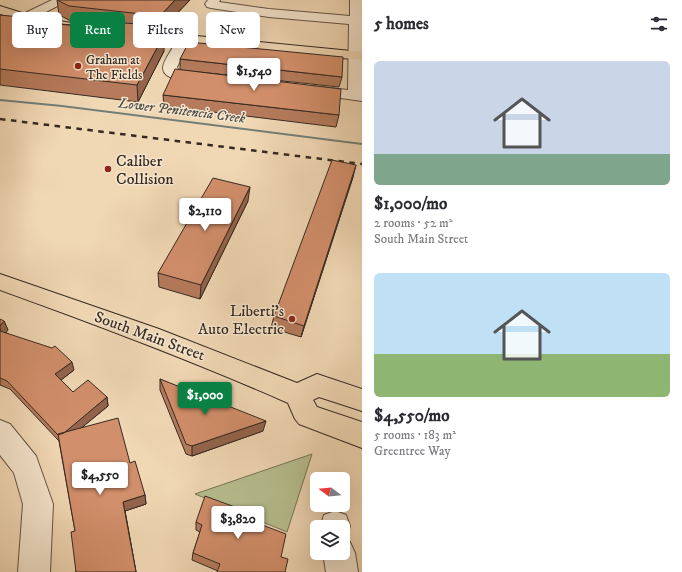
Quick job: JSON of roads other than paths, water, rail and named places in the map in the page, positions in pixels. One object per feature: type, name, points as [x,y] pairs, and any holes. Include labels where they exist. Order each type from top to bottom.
[{"type":"main road","points":[[0,10],[12,14]]},
{"type":"main road","points":[[0,17],[12,20]]},
{"type":"main road","points":[[62,26],[84,31],[62,29]]},
{"type":"main road","points":[[133,36],[120,35],[133,37]]},
{"type":"main road","points":[[198,43],[359,58]]},
{"type":"main road","points":[[198,44],[359,58]]},
{"type":"main road","name":"South Main Street","points":[[0,282],[167,341],[236,368],[298,395]]},
{"type":"main road","points":[[362,400],[317,386],[298,395],[304,411],[308,416],[362,435]]},
{"type":"street","points":[[37,12],[61,0]]},
{"type":"street","points":[[214,0],[211,4],[253,11],[359,21]]},
{"type":"street","points":[[301,89],[358,96],[359,21],[356,0]]},
{"type":"street","points":[[179,48],[170,66],[171,72],[180,76],[218,80]]},
{"type":"street","points":[[0,433],[26,466],[38,504],[34,572]]},
{"type":"street","points":[[340,560],[342,572]]},
{"type":"waterway","name":"Lower Penitencia Creek","points":[[0,100],[62,106],[362,144]]},
{"type":"railway","points":[[0,119],[362,164]]},
{"type":"place","name":"Graham at The Fields","points":[[78,66]]},
{"type":"place","name":"Caliber Collision","points":[[108,169]]},
{"type":"place","name":"Liberti's Auto Electric","points":[[292,319]]}]
